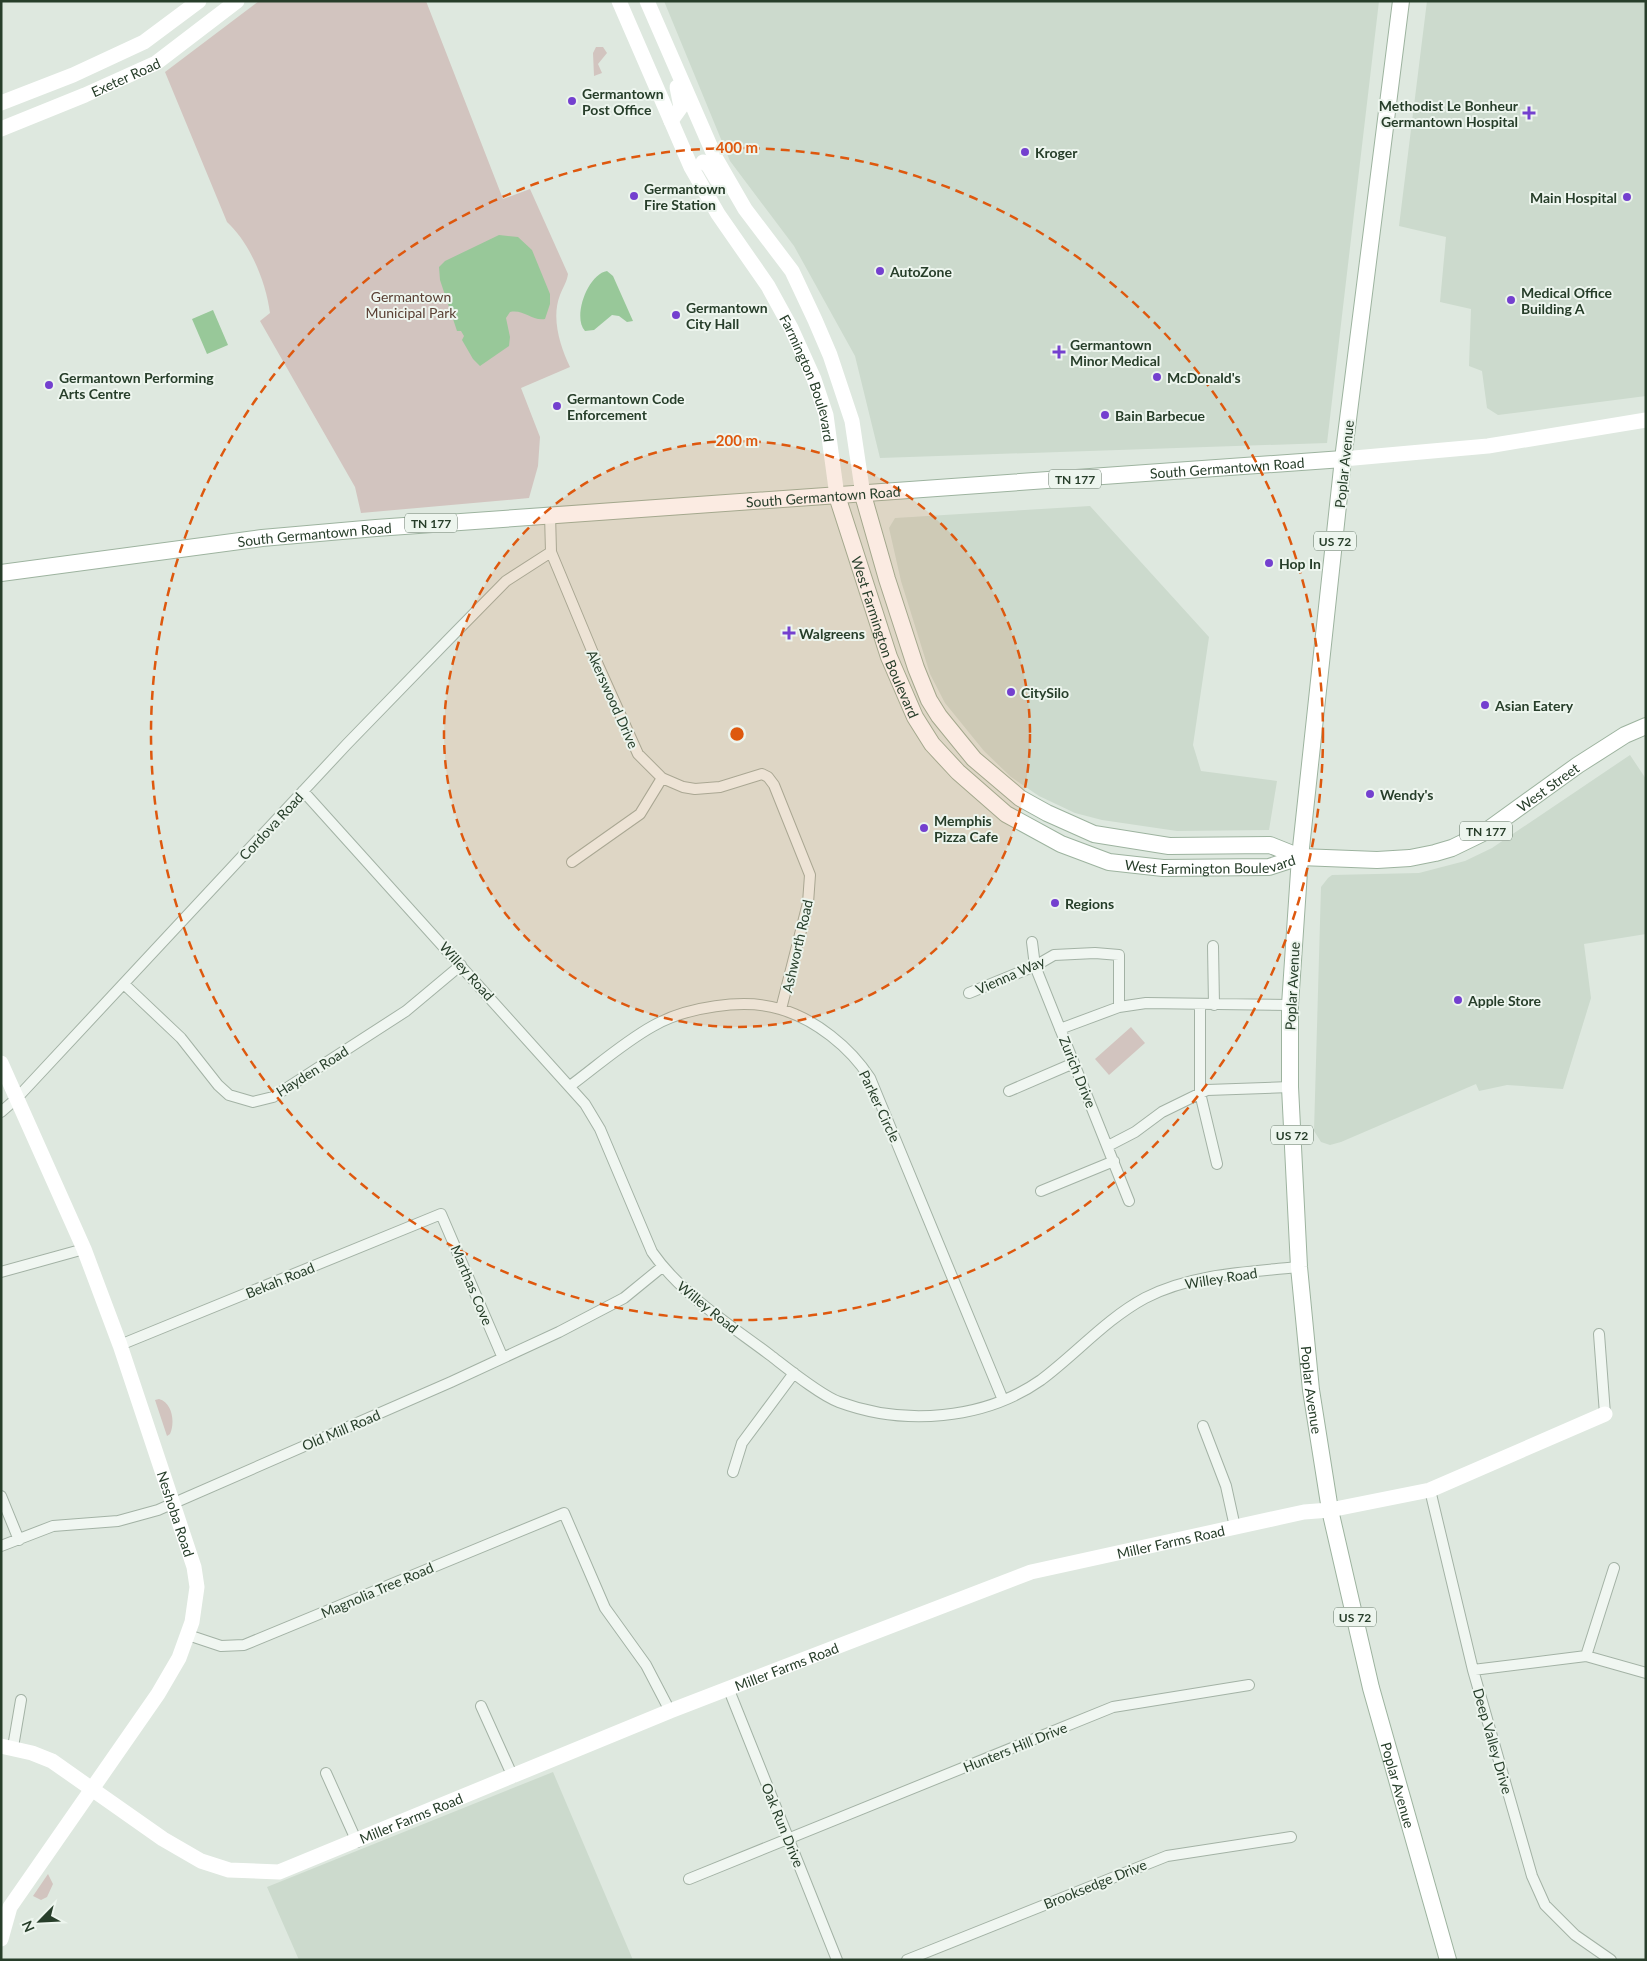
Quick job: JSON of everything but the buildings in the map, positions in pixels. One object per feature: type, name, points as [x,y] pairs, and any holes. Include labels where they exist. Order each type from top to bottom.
[{"type":"main road","name":"Poplar Avenue","points":[[1401,1],[1343,459],[1300,857],[1290,1005],[1290,1087],[1299,1267],[1311,1390],[1330,1510],[1371,1688],[1448,1960]]},
{"type":"main road","name":"South Germantown Road","points":[[1,573],[262,538],[550,514],[664,509],[1343,459]]},
{"type":"main road","name":"West Farmington Boulevard","points":[[863,495],[887,579],[916,668],[929,700],[974,759],[1020,798],[1047,814],[1094,834],[1169,846],[1270,845],[1300,857]]},
{"type":"main road","name":"West Farmington Boulevard","points":[[837,496],[889,657],[915,717],[932,744],[958,772],[1006,814],[1061,844],[1109,862],[1163,868],[1269,867],[1300,857]]},
{"type":"main road","name":"West Street","points":[[1300,857],[1402,858],[1452,848],[1485,832],[1578,765],[1625,735],[1646,726]]},
{"type":"street","name":"Exeter Road","points":[[1,104],[73,75],[144,42],[199,1]]},
{"type":"street","name":"Exeter Road","points":[[1,129],[71,101],[156,63],[237,1]]},
{"type":"street","name":"Farmington Boulevard","points":[[619,1],[671,121],[703,162],[731,186],[760,230],[792,271],[830,356],[852,422],[863,495]]},
{"type":"street","name":"Farmington Boulevard","points":[[647,1],[669,51],[718,214],[768,286],[791,328],[814,379],[826,415],[837,496]]},
{"type":"street","points":[[630,27],[654,17]]},
{"type":"street","points":[[669,51],[682,107],[671,121]]},
{"type":"street","name":"South Germantown Road","points":[[1343,459],[1488,446],[1646,420]]},
{"type":"street","name":"Akerswood Drive","points":[[550,514],[551,552],[627,733],[638,754],[662,778],[683,787],[707,789],[762,774]]},
{"type":"street","name":"Cordova Road","points":[[1,1112],[17,1098],[125,985],[303,792],[506,582],[551,552]]},
{"type":"street","name":"Ashworth Road","points":[[762,774],[768,777],[774,785],[810,876],[808,903],[781,1009]]},
{"type":"street","points":[[572,862],[640,814],[662,778]]},
{"type":"street","name":"Willey Road","points":[[303,792],[585,1104],[600,1129],[644,1234],[662,1267],[684,1290],[794,1373],[838,1402],[905,1416],[958,1413],[1003,1400],[1041,1380],[1125,1310],[1153,1294],[1193,1280],[1299,1267]]},
{"type":"street","name":"Zurich Drive","points":[[1032,942],[1035,966],[1129,1201]]},
{"type":"street","points":[[1213,946],[1214,1005]]},
{"type":"street","name":"Vienna Way","points":[[969,993],[1035,966],[1054,955],[1095,953],[1119,956],[1119,1007]]},
{"type":"street","name":"Hayden Road","points":[[125,985],[181,1038],[218,1085],[229,1095],[253,1102],[273,1097],[406,1011],[461,965]]},
{"type":"street","points":[[1060,1030],[1119,1007],[1164,1002],[1214,1005],[1290,1005]]},
{"type":"street","points":[[1200,1004],[1200,1093],[1217,1164]]},
{"type":"street","name":"Parker Circle","points":[[570,1086],[654,1026],[682,1014],[717,1006],[767,1006],[781,1009],[833,1038],[856,1059],[870,1078],[1003,1400]]},
{"type":"street","name":"Neshoba Road","points":[[1,1063],[84,1249],[120,1345],[196,1577],[194,1609],[188,1635],[179,1658],[162,1687],[10,1907],[1,1939]]},
{"type":"street","points":[[1009,1091],[1074,1063]]},
{"type":"street","points":[[1108,1146],[1135,1132],[1162,1112],[1200,1093],[1221,1089],[1290,1087]]},
{"type":"street","points":[[1041,1191],[1114,1161]]},
{"type":"street","name":"Bekah Road","points":[[120,1345],[441,1214]]},
{"type":"street","name":"Marthas Cove","points":[[441,1214],[502,1356]]},
{"type":"street","points":[[1,1272],[84,1249]]},
{"type":"street","name":"Old Mill Road","points":[[1,1546],[60,1525],[133,1518],[172,1502],[451,1382],[502,1356],[598,1312],[624,1298],[662,1267]]},
{"type":"street","points":[[1598,1334],[1605,1414]]},
{"type":"street","points":[[733,1472],[742,1444],[794,1373]]},
{"type":"street","name":"Miller Farms Road","points":[[7,1747],[52,1761],[178,1848],[202,1861],[229,1870],[279,1872],[356,1842],[670,1711],[729,1690],[1030,1572],[1304,1512],[1330,1510],[1430,1490],[1605,1414]]},
{"type":"street","points":[[1203,1426],[1226,1486],[1235,1527]]},
{"type":"street","name":"Deep Valley Drive","points":[[1430,1490],[1473,1670],[1532,1876],[1545,1905],[1575,1935],[1611,1960]]},
{"type":"street","points":[[1,1496],[18,1540]]},
{"type":"street","name":"Magnolia Tree Road","points":[[188,1635],[221,1646],[244,1645],[564,1513],[605,1608],[646,1665],[670,1711]]},
{"type":"street","points":[[1586,1656],[1614,1568]]},
{"type":"street","points":[[1473,1670],[1586,1656],[1646,1673]]},
{"type":"street","name":"Hunters Hill Drive","points":[[689,1879],[1113,1707],[1250,1685]]},
{"type":"street","name":"Oak Run Drive","points":[[729,1690],[837,1960]]},
{"type":"street","points":[[7,1747],[21,1700]]},
{"type":"street","points":[[481,1706],[513,1777]]},
{"type":"street","points":[[326,1772],[356,1842]]},
{"type":"street","name":"Brooksedge Drive","points":[[907,1960],[1167,1856],[1291,1837]]},
{"type":"shaded area","points":[[664,1],[1379,1],[1327,443],[880,458],[855,356],[794,246],[730,161]]},
{"type":"shaded area","name":"Methodist Le Bonheur Germantown Hospital","points":[[1427,1],[1646,1],[1646,396],[1498,415],[1487,408],[1482,371],[1469,366],[1471,309],[1440,302],[1446,237],[1399,226]]},
{"type":"shaded area","points":[[499,235],[518,237],[532,250],[550,294],[550,304],[545,319],[519,312],[510,312],[506,318],[510,337],[509,346],[480,366],[473,359],[462,340],[464,336],[461,331],[457,331],[440,280],[439,267],[445,261]]},
{"type":"shaded area","points":[[607,271],[613,276],[633,321],[627,322],[619,316],[612,315],[594,330],[585,331],[581,325],[580,316],[584,297],[594,280],[600,274]]},
{"type":"shaded area","points":[[213,310],[228,345],[207,354],[192,319]]},
{"type":"shaded area","points":[[1090,506],[1209,637],[1193,745],[1201,771],[1277,781],[1269,830],[1177,831],[1102,820],[1075,813],[1039,796],[1011,777],[984,751],[945,703],[930,674],[901,581],[889,528],[895,518]]},
{"type":"shaded area","points":[[1630,755],[1646,779],[1646,934],[1584,944],[1591,998],[1563,1089],[1507,1085],[1479,1091],[1476,1084],[1341,1142],[1330,1145],[1321,1142],[1314,1131],[1321,887],[1328,878],[1332,875],[1419,873],[1465,861],[1492,848]]},
{"type":"shaded area","points":[[553,1772],[633,1960],[299,1960],[267,1887]]},
{"type":"green space","name":"Germantown Municipal Park","points":[[259,1],[426,1],[503,199],[530,189],[568,274],[557,304],[556,313],[560,341],[570,367],[521,388],[540,437],[538,466],[529,498],[361,513],[355,487],[260,321],[270,313],[261,276],[250,252],[227,222],[165,72]]},
{"type":"green space","points":[[596,47],[603,47],[607,53],[598,64],[602,73],[594,76],[593,53]]},
{"type":"green space","points":[[1131,1027],[1145,1043],[1109,1075],[1095,1059]]},
{"type":"green space","points":[[155,1400],[164,1401],[172,1414],[172,1430],[167,1436]]},
{"type":"green space","points":[[48,1874],[53,1884],[47,1897],[41,1900],[33,1896]]},
{"type":"place","name":"Germantown Post Office","points":[[572,101]]},
{"type":"place","name":"Methodist Le Bonheur Germantown Hospital","points":[[1529,113]]},
{"type":"place","name":"Kroger","points":[[1025,152]]},
{"type":"place","name":"Germantown Fire Station","points":[[634,196]]},
{"type":"place","name":"Main Hospital","points":[[1627,197]]},
{"type":"place","name":"AutoZone","points":[[880,271]]},
{"type":"place","name":"Medical Office Building A","points":[[1511,300]]},
{"type":"place","name":"Germantown City Hall","points":[[676,315]]},
{"type":"place","name":"Germantown Minor Medical","points":[[1059,352]]},
{"type":"place","name":"McDonald's","points":[[1157,377]]},
{"type":"place","name":"Germantown Performing Arts Centre","points":[[49,385]]},
{"type":"place","name":"Germantown Code Enforcement","points":[[557,406]]},
{"type":"place","name":"Bain Barbecue","points":[[1105,415]]},
{"type":"place","name":"Hop In","points":[[1269,563]]},
{"type":"place","name":"Walgreens","points":[[789,633]]},
{"type":"place","name":"CitySilo","points":[[1011,692]]},
{"type":"place","name":"Asian Eatery","points":[[1485,705]]},
{"type":"place","name":"Wendy's","points":[[1370,794]]},
{"type":"place","name":"Memphis Pizza Cafe","points":[[924,828]]},
{"type":"place","name":"Regions","points":[[1055,903]]},
{"type":"place","name":"Apple Store","points":[[1458,1000]]}]
